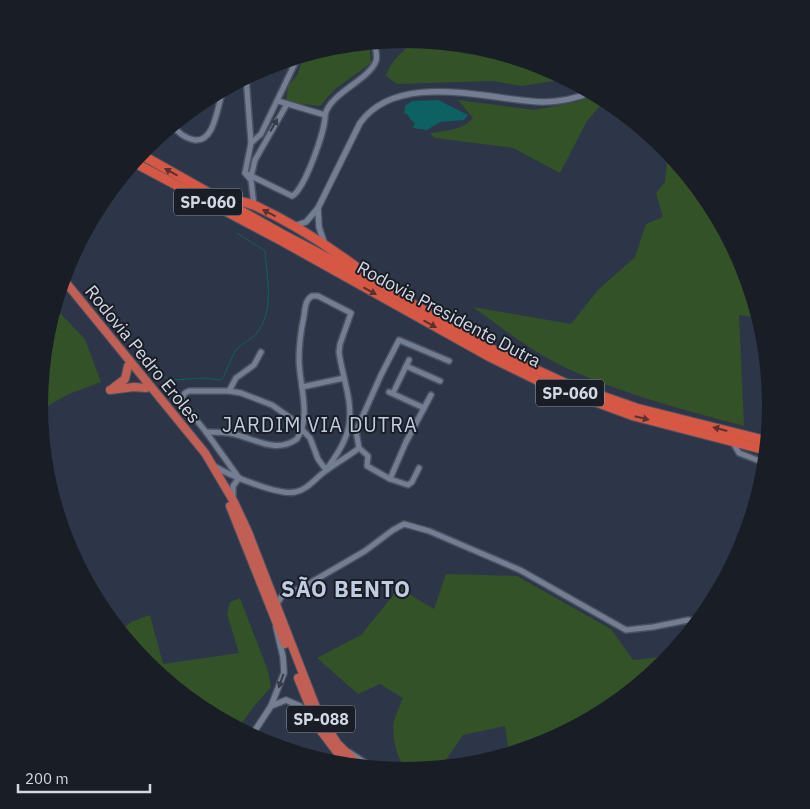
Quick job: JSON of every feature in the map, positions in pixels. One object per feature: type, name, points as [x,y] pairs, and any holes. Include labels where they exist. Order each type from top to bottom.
[{"type":"highway","name":"Rodovia Presidente Dutra","points":[[147,158],[282,234],[383,287],[497,352],[565,383],[636,408],[760,439]]},
{"type":"highway","name":"Rodovia Presidente Dutra","points":[[140,166],[282,241],[482,352],[540,381],[634,416],[759,448]]},
{"type":"highway","points":[[206,191],[254,205],[294,226],[325,245],[383,287]]},
{"type":"highway","name":"Rodovia Pedro Eroles","points":[[69,286],[199,446],[234,502],[248,532],[312,699],[328,731],[351,757]]},
{"type":"highway","name":"Rodovia Pedro Eroles","points":[[67,291],[201,456],[219,484],[242,532],[318,727],[340,756]]},
{"type":"highway","points":[[128,366],[125,379],[110,390],[134,387],[146,388]]},
{"type":"street","points":[[249,176],[289,196],[296,195],[322,134],[326,122],[326,110],[342,92],[375,64],[377,57],[375,49]]},
{"type":"street","points":[[251,143],[261,134],[294,65]]},
{"type":"street","points":[[247,84],[251,143],[249,176],[254,205]]},
{"type":"street","points":[[294,226],[306,222],[318,208],[360,123],[367,114],[386,101],[427,92],[544,102],[569,99],[583,95]]},
{"type":"street","points":[[177,130],[191,140],[205,138],[212,129],[221,99]]},
{"type":"street","points":[[278,101],[325,115]]},
{"type":"street","points":[[249,176],[263,144],[287,104]]},
{"type":"street","points":[[251,143],[263,144]]},
{"type":"street","points":[[318,208],[319,227],[325,245]]},
{"type":"street","points":[[206,432],[234,434],[266,444],[280,446],[297,439],[304,417],[299,350],[306,304],[312,296],[318,296],[350,312],[339,352],[350,415],[349,427],[339,452],[326,470]]},
{"type":"street","points":[[419,468],[412,482],[408,485],[390,479],[367,466],[368,456],[360,448],[356,431],[380,375],[399,340],[449,361]]},
{"type":"street","points":[[229,391],[236,378],[254,365],[261,352]]},
{"type":"street","points":[[424,408],[391,392],[407,363],[440,382]]},
{"type":"street","points":[[302,387],[344,378]]},
{"type":"street","points":[[239,478],[185,406],[183,396],[189,391],[229,391],[251,396],[272,405],[302,428],[312,441],[318,459],[326,470]]},
{"type":"street","points":[[390,479],[430,395]]},
{"type":"street","points":[[731,440],[738,453],[757,460]]},
{"type":"street","points":[[211,464],[227,474],[276,490],[294,493],[306,487],[326,470],[343,461],[360,448]]},
{"type":"street","points":[[234,502],[233,486],[239,478]]},
{"type":"street","points":[[276,605],[282,596],[303,587],[366,551],[401,525],[408,524],[429,531],[520,570],[626,630],[689,620]]},
{"type":"street","points":[[270,590],[282,596]]},
{"type":"street","points":[[256,729],[271,706],[285,669],[277,635],[276,620]]},
{"type":"street","points":[[271,706],[286,700],[296,704],[318,727]]},
{"type":"street","points":[[328,731],[347,750],[359,758]]},
{"type":"shaded area","points":[[407,48],[428,48],[475,54],[520,66],[556,81],[522,86],[492,81],[397,84],[386,76],[398,56]]},
{"type":"shaded area","points":[[370,50],[371,63],[334,90],[320,106],[286,102],[288,86],[298,74],[301,63],[335,54]]},
{"type":"shaded area","points":[[588,98],[600,106],[587,121],[560,173],[513,148],[435,138],[430,133],[448,131],[464,125],[473,118],[458,100],[534,110],[576,102]]},
{"type":"shaded area","points":[[438,100],[468,115],[464,120],[440,122],[427,130],[413,128],[415,123],[404,113],[405,106],[412,101]]},
{"type":"shaded area","points":[[667,163],[688,187],[714,226],[735,268],[743,290],[751,317],[739,315],[744,426],[631,394],[566,368],[507,332],[473,307],[571,324],[598,290],[635,257],[646,224],[663,217],[656,193],[665,182]]},
{"type":"shaded area","points":[[60,313],[85,339],[101,382],[69,394],[48,406],[51,358]]},
{"type":"shaded area","points":[[446,574],[517,576],[611,629],[633,660],[657,657],[622,688],[603,701],[563,725],[542,734],[508,746],[505,726],[463,735],[447,759],[402,762],[396,747],[393,726],[403,698],[380,684],[358,694],[317,658],[361,635],[399,588],[434,609]]},
{"type":"shaded area","points":[[240,598],[268,671],[271,687],[242,722],[226,714],[188,688],[153,657],[126,626],[131,622],[150,615],[163,664],[239,653],[227,614],[230,602]]},
{"type":"waterway","points":[[155,372],[171,380],[204,378],[221,380],[237,349],[254,336],[262,325],[268,305],[265,251],[237,233]]},
{"type":"district","name":"JARDIM VIA DUTRA","points":[[320,424]]},
{"type":"district","name":"SÃO BENTO","points":[[346,588]]}]
